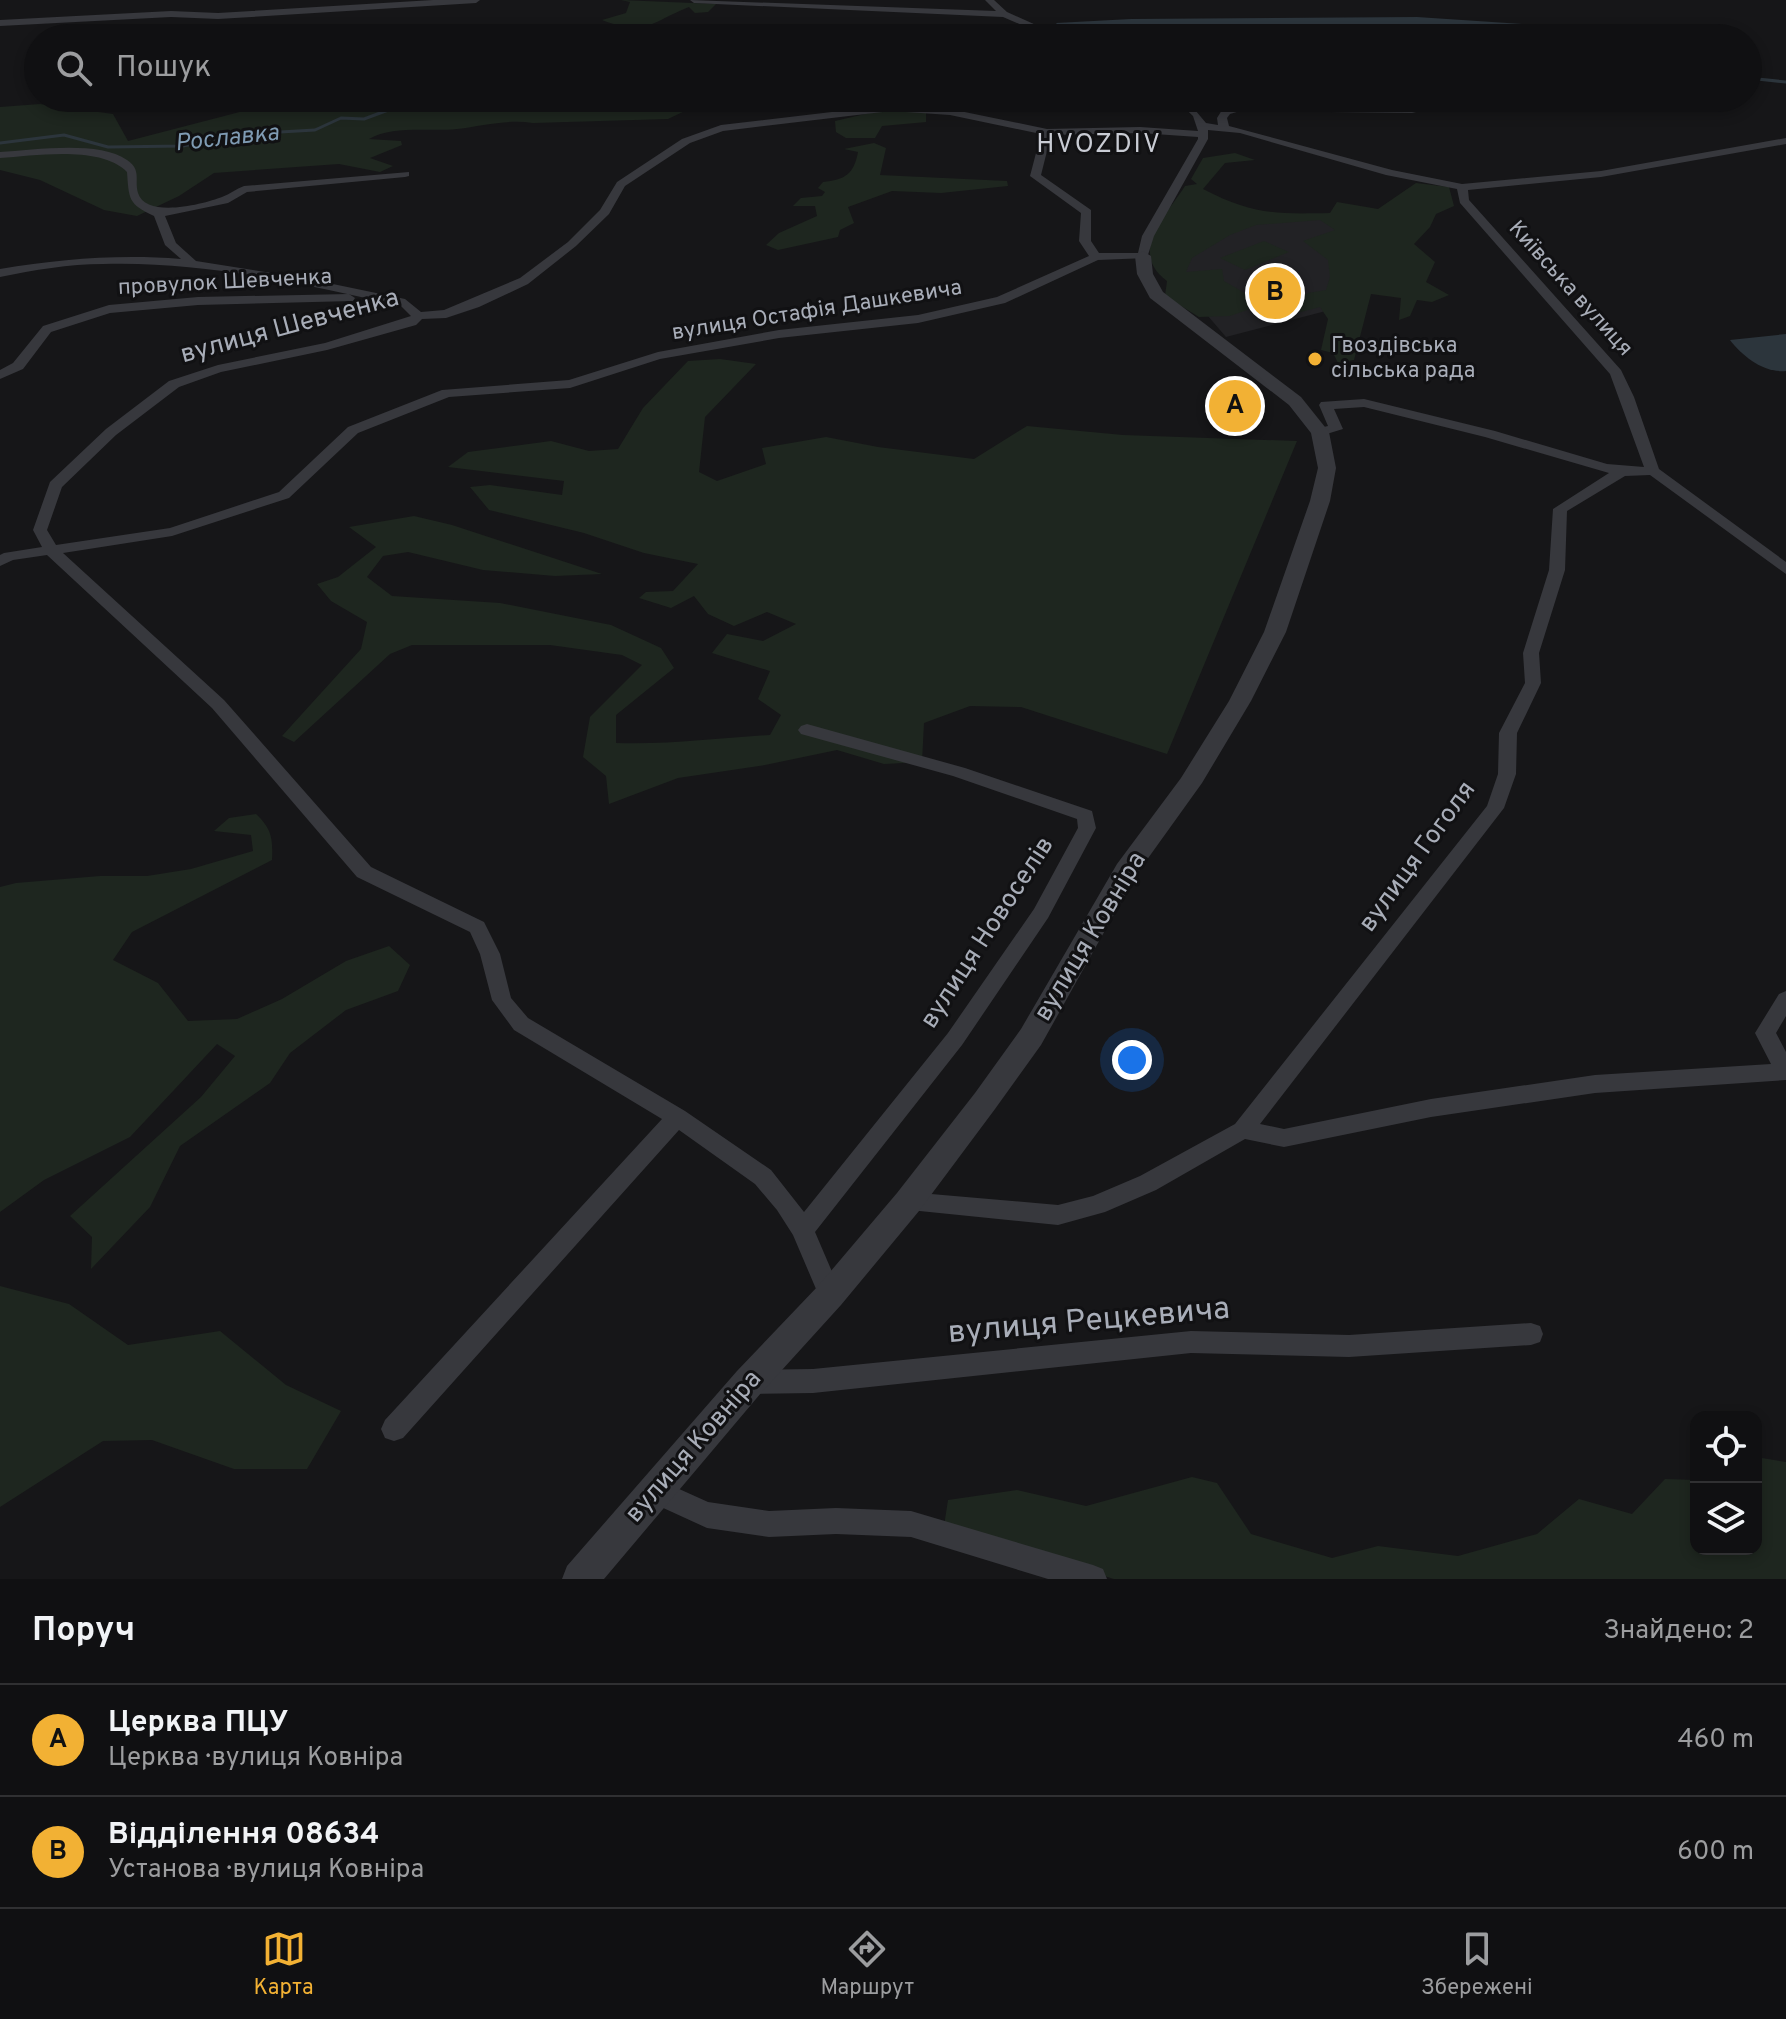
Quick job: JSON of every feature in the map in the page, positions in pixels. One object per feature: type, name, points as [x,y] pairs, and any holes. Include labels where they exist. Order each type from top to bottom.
[{"type":"street","points":[[183,15],[265,4],[335,0]]},
{"type":"street","points":[[0,23],[218,16],[476,0]]},
{"type":"street","points":[[694,0],[1004,14]]},
{"type":"street","points":[[989,0],[1004,14],[1027,24]]},
{"type":"street","name":"вулиця Шевченка","points":[[52,551],[40,530],[55,485],[111,432],[174,384],[218,369],[327,346],[412,322],[418,316],[446,314],[524,281],[572,244],[605,212],[621,184],[686,141],[721,128],[857,112]]},
{"type":"street","name":"вулиця Шевченка","points":[[950,112],[1047,132],[1224,128],[1300,145],[1390,173],[1462,187],[1601,174],[1786,141]]},
{"type":"street","points":[[1143,256],[1148,236],[1204,130],[1193,112]]},
{"type":"street","points":[[1224,128],[1222,118],[1226,112]]},
{"type":"street","points":[[1047,132],[1035,176],[1087,212],[1085,241],[1096,257]]},
{"type":"street","name":"провулок Шевченка","points":[[0,155],[81,152],[125,162],[134,174],[133,195],[142,206],[159,214],[171,245],[192,263]]},
{"type":"street","points":[[159,214],[176,208],[231,200],[244,189],[405,174]]},
{"type":"street","name":"Київська вулиця","points":[[1462,187],[1464,201],[1616,373],[1630,396],[1644,452],[1653,471]]},
{"type":"street","name":"вулиця Остафія Дашкевича","points":[[0,561],[9,556],[172,532],[284,495],[353,430],[447,393],[570,384],[658,356],[779,334],[918,319],[1001,300],[1096,257],[1143,256]]},
{"type":"street","name":"вулиця Ковніра","points":[[580,1579],[908,1202],[1031,1037],[1126,870],[1190,783],[1240,701],[1275,632],[1320,501],[1327,468],[1320,432],[1295,401],[1156,295],[1145,274],[1143,256]]},
{"type":"street","name":"провулок Шевченка","points":[[0,273],[127,257],[192,263],[259,271],[380,297],[405,303],[418,316]]},
{"type":"street","name":"провулок Шевченка","points":[[0,375],[18,366],[47,329],[109,309],[198,301],[380,297]]},
{"type":"street","points":[[1320,432],[1336,429],[1326,405],[1345,402],[1490,434],[1622,472],[1653,471],[1786,569]]},
{"type":"street","name":"вулиця Гоголя","points":[[908,1202],[1058,1215],[1097,1205],[1148,1183],[1243,1130],[1495,808],[1507,774],[1508,733],[1533,683],[1531,653],[1557,570],[1560,509],[1622,472]]},
{"type":"street","points":[[52,551],[218,704],[364,872],[477,927],[489,944],[496,991],[504,1009],[521,1024],[677,1117],[763,1177],[803,1230],[830,1295]]},
{"type":"street","name":"вулиця Новоселів","points":[[803,1230],[955,1039],[1041,913],[1087,828],[1086,815],[1035,795],[807,730]]},
{"type":"street","points":[[1243,1130],[1284,1138],[1431,1108],[1595,1084],[1785,1072],[1765,1033],[1786,999]]},
{"type":"street","points":[[394,1429],[677,1117]]},
{"type":"street","name":"вулиця Рецкевича","points":[[749,1382],[813,1381],[1191,1342],[1349,1346],[1531,1334]]},
{"type":"street","points":[[657,1492],[707,1515],[769,1524],[911,1524],[1093,1579]]},
{"type":"shaded area","points":[[621,0],[716,4],[708,12],[695,13],[689,7],[652,24],[614,24],[602,20],[626,13],[630,2]]},
{"type":"shaded area","points":[[1417,17],[1520,24],[1056,23],[1131,19]]},
{"type":"shaded area","points":[[24,105],[24,112],[113,114],[128,141],[239,112],[683,112],[668,119],[514,122],[457,129],[389,132],[369,139],[401,141],[402,145],[370,158],[393,166],[380,172],[339,164],[214,173],[179,196],[137,216],[104,210],[40,180],[0,170],[0,107]]},
{"type":"shaded area","points":[[874,112],[926,112],[926,122],[882,126],[875,138],[846,138],[836,132],[835,121]]},
{"type":"shaded area","points":[[874,143],[886,148],[880,175],[1007,181],[1008,186],[941,193],[892,191],[848,207],[854,223],[840,230],[838,237],[778,250],[766,245],[779,233],[817,216],[815,206],[793,206],[801,198],[822,196],[825,192],[818,188],[823,182],[837,180],[851,171],[858,152],[844,149]]},
{"type":"shaded area","points":[[1235,153],[1255,160],[1225,163],[1203,189],[1236,204],[1265,211],[1330,213],[1337,202],[1378,209],[1416,183],[1449,187],[1454,206],[1436,214],[1430,227],[1414,244],[1435,262],[1426,282],[1449,295],[1432,302],[1417,300],[1410,316],[1399,320],[1401,298],[1371,294],[1354,360],[1338,363],[1333,353],[1321,350],[1328,319],[1320,307],[1301,312],[1289,303],[1308,293],[1326,290],[1330,277],[1328,260],[1303,241],[1335,230],[1320,220],[1256,225],[1230,235],[1192,258],[1186,272],[1222,269],[1224,281],[1264,304],[1230,316],[1199,317],[1165,296],[1167,281],[1156,270],[1151,258],[1150,246],[1154,234],[1185,186],[1197,184],[1191,179],[1203,158]]},
{"type":"shaded area","points":[[1360,216],[1345,306],[1226,337],[1159,259],[1268,217]]},
{"type":"shaded area","points":[[1264,241],[1289,252],[1245,270],[1220,258]]},
{"type":"shaded area","points":[[1786,334],[1786,371],[1755,363],[1730,340]]},
{"type":"shaded area","points":[[720,359],[756,364],[705,417],[699,472],[717,481],[766,464],[762,448],[826,437],[974,459],[1027,426],[1123,435],[1297,441],[1167,754],[1021,707],[970,706],[924,723],[922,762],[884,764],[837,750],[678,778],[609,804],[606,776],[583,757],[590,717],[642,665],[622,655],[550,645],[412,645],[390,654],[294,742],[282,736],[361,649],[367,622],[331,601],[317,584],[338,577],[376,547],[349,527],[414,516],[452,525],[602,574],[555,576],[483,570],[408,552],[383,556],[367,577],[392,596],[500,603],[611,625],[661,648],[674,668],[616,715],[616,743],[770,735],[781,715],[758,699],[770,671],[712,653],[727,634],[763,641],[796,624],[767,612],[734,626],[708,614],[694,596],[671,608],[639,598],[646,592],[673,591],[698,564],[644,553],[584,533],[489,510],[470,487],[490,485],[562,495],[564,481],[448,467],[468,452],[551,441],[589,451],[618,449],[643,408],[688,361]]},
{"type":"shaded area","points":[[256,814],[270,835],[272,860],[132,932],[113,960],[158,983],[188,1021],[237,1019],[282,999],[346,961],[389,946],[410,965],[398,991],[346,1010],[290,1053],[270,1083],[180,1146],[150,1207],[91,1269],[92,1237],[70,1216],[201,1097],[235,1056],[217,1044],[130,1137],[44,1180],[0,1212],[0,887],[100,876],[147,876],[191,869],[253,851],[251,835],[214,831],[229,818]]},
{"type":"shaded area","points":[[0,1286],[69,1304],[128,1345],[220,1331],[286,1385],[341,1411],[307,1469],[234,1469],[152,1440],[103,1441],[0,1507]]},
{"type":"shaded area","points":[[1762,1458],[1786,1462],[1786,1579],[1114,1579],[944,1526],[948,1500],[1017,1490],[1086,1506],[1192,1477],[1217,1483],[1251,1534],[1332,1558],[1378,1546],[1458,1556],[1537,1534],[1579,1499],[1632,1514],[1665,1479],[1690,1480],[1690,1555],[1762,1555]]},
{"type":"waterway","name":"Рославка","points":[[1762,79],[1786,82]]},
{"type":"waterway","name":"Рославка","points":[[0,143],[64,135],[108,147],[183,146],[244,134],[315,130],[341,118],[364,119],[383,112]]},
{"type":"place","name":"Відділення 08634","points":[[1275,293]]},
{"type":"place","name":"Гвоздівська сільська рада","points":[[1315,359]]},
{"type":"place","name":"Церква ПЦУ","points":[[1235,406]]},
{"type":"district","name":"HVOZDIV","points":[[1099,145]]}]
